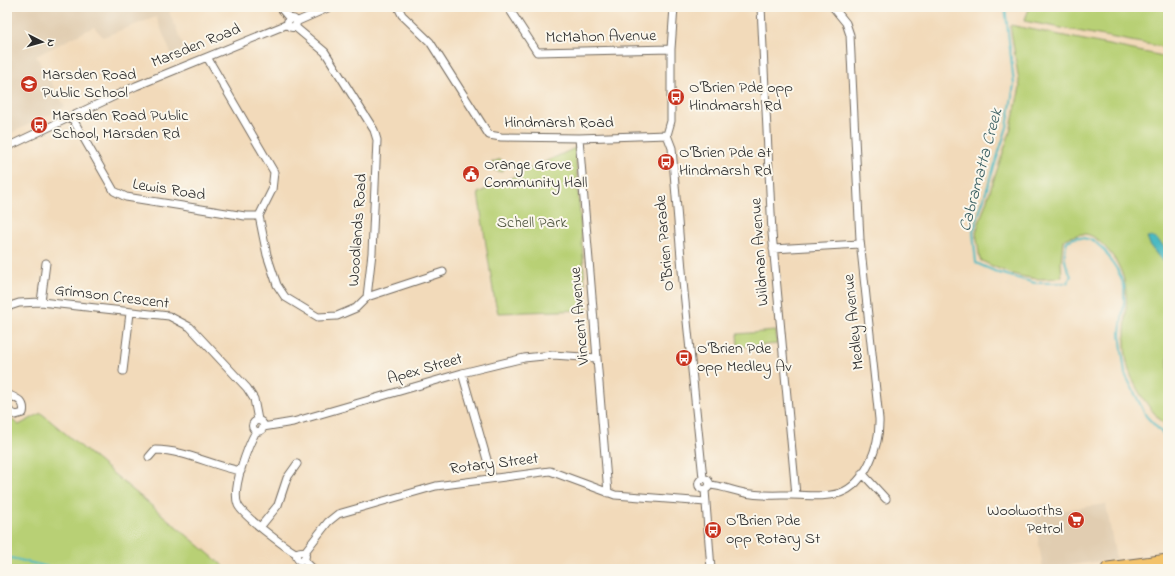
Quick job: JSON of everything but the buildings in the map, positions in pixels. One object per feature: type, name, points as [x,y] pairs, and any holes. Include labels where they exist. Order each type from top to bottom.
[{"type":"highway","points":[[1108,569],[1168,561]]},
{"type":"street","name":"Woodlands Road","points":[[259,216],[267,255],[277,285],[285,297],[318,317],[337,316],[356,308],[367,297],[372,253],[377,147],[376,135],[325,52],[292,23],[280,7]]},
{"type":"street","name":"Marsden Road","points":[[7,147],[136,86],[330,7]]},
{"type":"street","name":"Hindmarsh Road","points":[[398,7],[402,15],[430,42],[489,135],[501,137],[579,138],[667,135]]},
{"type":"street","name":"McMahon Avenue","points":[[508,7],[537,52],[671,49]]},
{"type":"street","name":"O'Brien Parade","points":[[674,7],[671,49],[671,121],[667,135],[672,148],[683,282],[704,478],[699,484],[701,489],[707,487]]},
{"type":"street","name":"Wildman Avenue","points":[[761,7],[773,249],[796,495]]},
{"type":"street","name":"Medley Avenue","points":[[707,487],[751,494],[826,496],[841,493],[853,485],[874,455],[879,432],[860,244],[850,35],[846,23],[833,7]]},
{"type":"street","points":[[207,57],[274,172],[272,190],[259,216]]},
{"type":"street","name":"Lewis Road","points":[[71,116],[106,179],[118,194],[238,215],[259,216]]},
{"type":"street","name":"Vincent Avenue","points":[[579,138],[608,493]]},
{"type":"street","points":[[773,249],[860,244]]},
{"type":"street","points":[[41,302],[46,263]]},
{"type":"street","points":[[367,297],[444,272]]},
{"type":"street","name":"Grimson Crescent","points":[[7,308],[19,303],[41,302],[130,313],[169,316],[190,327],[250,392],[257,405],[258,420]]},
{"type":"street","points":[[123,371],[130,313]]},
{"type":"street","name":"Apex Street","points":[[263,427],[293,422],[462,373],[524,358],[546,356],[597,358]]},
{"type":"street","points":[[462,373],[492,477]]},
{"type":"street","points":[[7,394],[20,400],[24,408],[23,413],[16,415],[10,412],[7,408]]},
{"type":"street","points":[[256,430],[261,430],[263,427],[262,422],[258,420],[255,421],[253,425],[256,430],[236,486],[237,503],[241,510],[302,556],[313,569]]},
{"type":"street","points":[[149,457],[155,450],[166,450],[182,453],[241,471]]},
{"type":"street","points":[[261,526],[278,504],[287,478],[297,464]]},
{"type":"street","name":"Rotary Street","points":[[302,556],[328,522],[338,514],[436,486],[492,477],[550,471],[615,496],[706,502]]},
{"type":"street","points":[[862,474],[886,499]]},
{"type":"street","points":[[707,487],[706,502],[711,569]]},
{"type":"shaded area","name":"Marsden Road Public School","points":[[7,7],[181,7],[169,12],[186,51],[190,52],[170,60],[172,56],[156,17],[103,37],[94,27],[36,56],[65,107],[7,135]]},
{"type":"shaded area","points":[[1106,504],[1116,559],[1043,569],[1034,514]]},
{"type":"green space","points":[[1030,7],[1168,7],[1168,48],[1024,21]]},
{"type":"green space","points":[[1010,25],[1168,57],[1168,428],[1144,400],[1131,376],[1125,351],[1126,291],[1123,277],[1117,262],[1100,242],[1086,234],[1076,235],[1063,240],[1061,263],[1062,277],[1051,279],[1020,276],[980,260],[976,232],[1010,132],[1020,87]]},
{"type":"green space","name":"Schell Park","points":[[575,148],[587,310],[498,313],[478,193]]},
{"type":"green space","points":[[501,159],[504,168],[502,172],[493,170],[492,162]]},
{"type":"green space","points":[[776,331],[777,344],[738,347],[737,334]]},
{"type":"green space","points":[[41,413],[227,569],[7,569],[7,416],[19,425]]},
{"type":"water","points":[[1147,237],[1156,239],[1162,245],[1167,253],[1168,261],[1162,261],[1151,247]]},
{"type":"waterway","name":"Cabramatta Creek","points":[[1005,7],[1014,84],[1007,127],[973,232],[976,263],[999,273],[1035,283],[1067,283],[1071,276],[1065,259],[1067,241],[1077,237],[1093,240],[1105,251],[1118,271],[1124,286],[1124,303],[1120,333],[1125,374],[1146,416],[1168,439]]},
{"type":"waterway","points":[[7,557],[57,569]]},
{"type":"place","name":"Marsden Road Public School","points":[[29,84]]},
{"type":"place","name":"O'Brien Pde opp Hindmarsh Rd","points":[[676,97]]},
{"type":"place","name":"Marsden Road Public School, Marsden Rd","points":[[39,125]]},
{"type":"place","name":"O'Brien Pde at Hindmarsh Rd","points":[[666,162]]},
{"type":"place","name":"Orange Grove Community Hall","points":[[471,174]]},
{"type":"place","name":"O'Brien Pde opp Medley Av","points":[[684,358]]},
{"type":"place","name":"Woolworths Petrol","points":[[1076,520]]},
{"type":"place","name":"O'Brien Pde opp Rotary St","points":[[713,530]]}]
